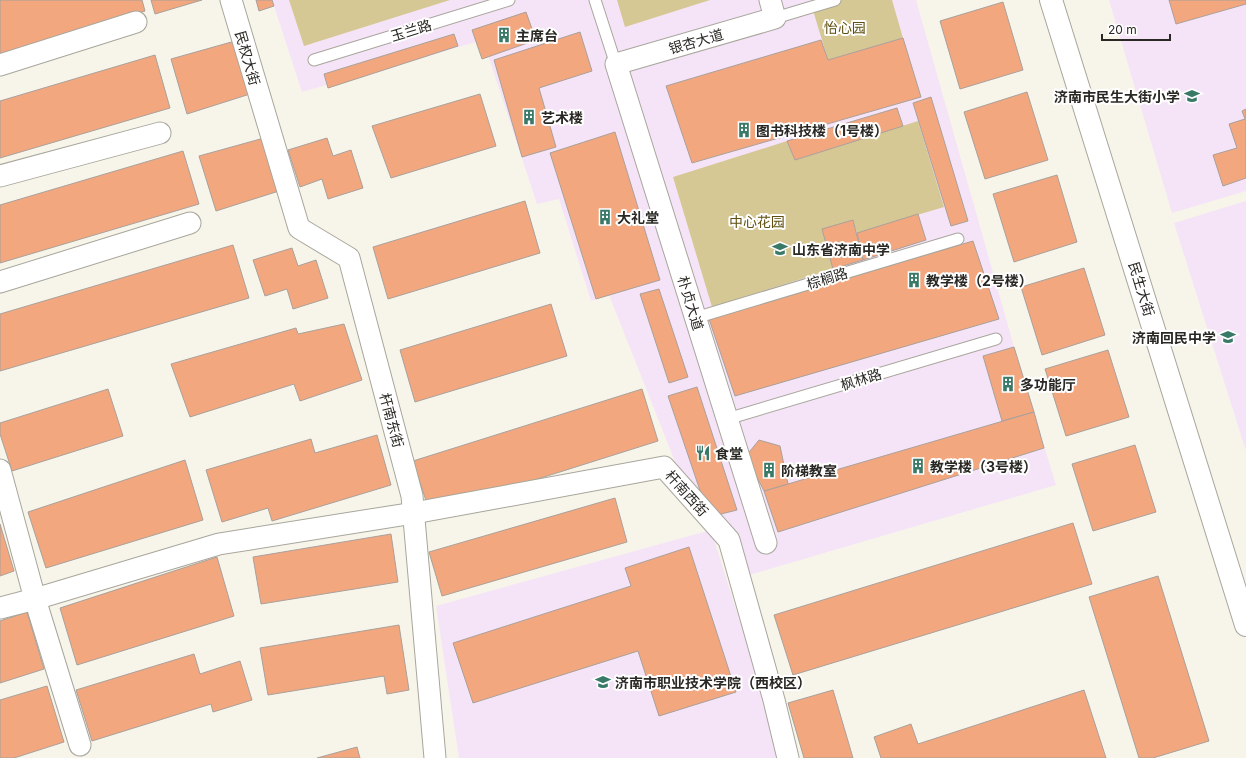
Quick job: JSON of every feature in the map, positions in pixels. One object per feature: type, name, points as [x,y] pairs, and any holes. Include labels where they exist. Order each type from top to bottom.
[{"type":"main road","name":"民生大街","points":[[1052,0],[1246,625]]},
{"type":"street","name":"民权大街","points":[[231,0],[265,117]]},
{"type":"street","name":"银杏大道","points":[[617,66],[772,9]]},
{"type":"street","points":[[0,65],[136,22]]},
{"type":"street","name":"朴贞大道","points":[[617,66],[766,543]]},
{"type":"street","name":"杆南东街","points":[[265,117],[299,228],[349,258],[412,496],[435,758]]},
{"type":"street","points":[[0,176],[160,133]]},
{"type":"street","points":[[0,282],[190,223]]},
{"type":"street","name":"杆南西街","points":[[414,513],[664,467],[729,540],[774,700],[788,758]]},
{"type":"street","points":[[0,470],[35,599],[80,744]]},
{"type":"street","points":[[0,608],[219,544],[414,513]]},
{"type":"lane","name":"玉兰路","points":[[314,60],[509,0]]},
{"type":"lane","points":[[595,0],[617,66]]},
{"type":"lane","points":[[772,9],[835,0]]},
{"type":"lane","name":"棕榈路","points":[[695,318],[958,239]]},
{"type":"lane","name":"枫林路","points":[[727,419],[996,339]]},
{"type":"shaded area","name":"山东省济南中学","points":[[272,0],[916,0],[1014,347],[1056,485],[739,578],[729,540],[687,492],[609,295],[591,301],[559,199],[537,204],[483,40],[302,92]]},
{"type":"shaded area","name":"济南市民生大街小学","points":[[1109,0],[1246,0],[1246,191],[1172,213]]},
{"type":"shaded area","name":"济南回民中学","points":[[1246,201],[1246,451],[1174,223]]},
{"type":"shaded area","name":"济南市职业技术学院（西校区）","points":[[711,530],[783,758],[459,758],[436,606]]},
{"type":"green space","points":[[289,0],[450,0],[304,46]]},
{"type":"green space","points":[[617,0],[710,0],[625,27]]},
{"type":"green space","name":"怡心园","points":[[835,0],[892,0],[903,38],[828,60],[812,7]]},
{"type":"green space","name":"中心花园","points":[[918,121],[944,207],[857,233],[853,220],[833,269],[712,307],[673,177],[787,141],[795,160]]},
{"type":"building","points":[[0,0],[142,0],[145,11],[0,55]]},
{"type":"building","points":[[151,0],[202,0],[155,14]]},
{"type":"building","points":[[256,0],[272,0],[274,6],[259,11]]},
{"type":"building","points":[[1169,0],[1246,0],[1246,4],[1176,24]]},
{"type":"building","points":[[1003,2],[1023,70],[960,89],[940,21]]},
{"type":"building","name":"主席台","points":[[526,12],[536,40],[482,59],[472,30]]},
{"type":"building","name":"艺术楼","points":[[580,32],[592,71],[539,88],[556,147],[522,157],[494,60]]},
{"type":"building","points":[[454,34],[458,46],[328,88],[324,74]]},
{"type":"building","name":"图书科技楼（1号楼）","points":[[903,38],[921,97],[692,163],[666,86],[821,40],[828,60]]},
{"type":"building","points":[[235,41],[250,94],[187,114],[171,59]]},
{"type":"building","points":[[155,55],[170,108],[0,158],[0,101]]},
{"type":"building","points":[[1027,92],[1048,160],[985,179],[964,112]]},
{"type":"building","points":[[480,94],[496,146],[391,178],[372,126]]},
{"type":"building","points":[[931,97],[968,221],[951,226],[913,103]]},
{"type":"building","points":[[897,108],[903,126],[795,160],[787,141]]},
{"type":"building","points":[[1246,109],[1246,178],[1223,186],[1213,155],[1237,148],[1229,124],[1245,119],[1242,111]]},
{"type":"building","name":"大礼堂","points":[[615,132],[660,280],[596,299],[550,153]]},
{"type":"building","points":[[264,138],[279,191],[216,211],[199,156]]},
{"type":"building","points":[[327,138],[333,156],[351,150],[363,188],[328,199],[322,179],[300,187],[288,150]]},
{"type":"building","points":[[183,151],[199,204],[0,263],[0,205]]},
{"type":"building","points":[[1057,175],[1077,242],[1014,262],[993,194]]},
{"type":"building","points":[[525,201],[540,253],[388,299],[373,247]]},
{"type":"building","points":[[918,214],[926,240],[863,260],[857,233]]},
{"type":"building","points":[[853,220],[863,260],[833,269],[822,229]]},
{"type":"building","name":"教学楼（2号楼）","points":[[973,241],[999,319],[735,396],[709,319]]},
{"type":"building","points":[[233,245],[249,298],[0,371],[0,314]]},
{"type":"building","points":[[292,248],[298,266],[316,260],[328,298],[293,309],[287,289],[265,296],[253,260]]},
{"type":"building","points":[[1084,268],[1105,335],[1042,355],[1021,287]]},
{"type":"building","points":[[659,289],[688,377],[669,383],[640,294]]},
{"type":"building","points":[[551,304],[567,356],[415,402],[400,350]]},
{"type":"building","points":[[344,324],[362,380],[300,401],[294,384],[190,417],[171,364],[296,328],[298,334]]},
{"type":"building","name":"多功能厅","points":[[1014,347],[1034,412],[1002,421],[983,356]]},
{"type":"building","points":[[1108,350],[1129,417],[1066,436],[1045,369]]},
{"type":"building","name":"食堂","points":[[697,387],[737,510],[709,517],[668,396]]},
{"type":"building","points":[[108,389],[123,436],[12,471],[0,434],[0,423]]},
{"type":"building","points":[[642,389],[658,441],[430,513],[413,461]]},
{"type":"building","name":"教学楼（3号楼）","points":[[1034,412],[1044,448],[778,532],[764,491]]},
{"type":"building","points":[[377,435],[391,485],[272,521],[268,508],[222,522],[206,470],[311,439],[315,453]]},
{"type":"building","name":"阶梯教室","points":[[759,440],[780,446],[788,484],[764,491],[746,456]]},
{"type":"building","points":[[1135,445],[1156,512],[1093,531],[1072,464]]},
{"type":"building","points":[[185,460],[203,520],[46,568],[28,512]]},
{"type":"building","points":[[615,498],[627,542],[442,596],[429,552]]},
{"type":"building","points":[[1073,523],[1092,584],[793,675],[774,615]]},
{"type":"building","points":[[0,524],[14,571],[0,576]]},
{"type":"building","points":[[391,534],[398,582],[261,604],[253,557]]},
{"type":"building","points":[[689,547],[736,692],[659,716],[638,651],[473,703],[453,643],[631,586],[625,568]]},
{"type":"building","points":[[217,557],[234,616],[77,665],[60,608]]},
{"type":"building","points":[[1158,576],[1209,741],[1153,758],[1139,758],[1089,597]]},
{"type":"building","points":[[27,612],[44,669],[0,683],[0,621]]},
{"type":"building","points":[[399,625],[409,690],[387,694],[384,676],[268,695],[260,648]]},
{"type":"building","points":[[194,654],[200,674],[240,661],[252,700],[213,712],[211,704],[92,741],[76,690]]},
{"type":"building","points":[[47,686],[64,742],[14,758],[0,758],[0,700]]},
{"type":"building","points":[[833,690],[853,758],[804,758],[788,703]]},
{"type":"building","points":[[1084,690],[1106,758],[881,758],[874,737],[911,724],[918,744]]},
{"type":"building","points":[[357,747],[360,758],[317,758]]},
{"type":"place","name":"主席台","points":[[504,35]]},
{"type":"place","name":"济南市民生大街小学","points":[[1192,96]]},
{"type":"place","name":"艺术楼","points":[[529,117]]},
{"type":"place","name":"图书科技楼（1号楼）","points":[[744,130]]},
{"type":"place","name":"大礼堂","points":[[605,217]]},
{"type":"place","name":"山东省济南中学","points":[[780,249]]},
{"type":"place","name":"教学楼（2号楼）","points":[[914,280]]},
{"type":"place","name":"济南回民中学","points":[[1228,337]]},
{"type":"place","name":"多功能厅","points":[[1008,384]]},
{"type":"place","name":"食堂","points":[[703,453]]},
{"type":"place","name":"教学楼（3号楼）","points":[[918,466]]},
{"type":"place","name":"阶梯教室","points":[[769,470]]},
{"type":"place","name":"济南市职业技术学院（西校区）","points":[[603,682]]}]
